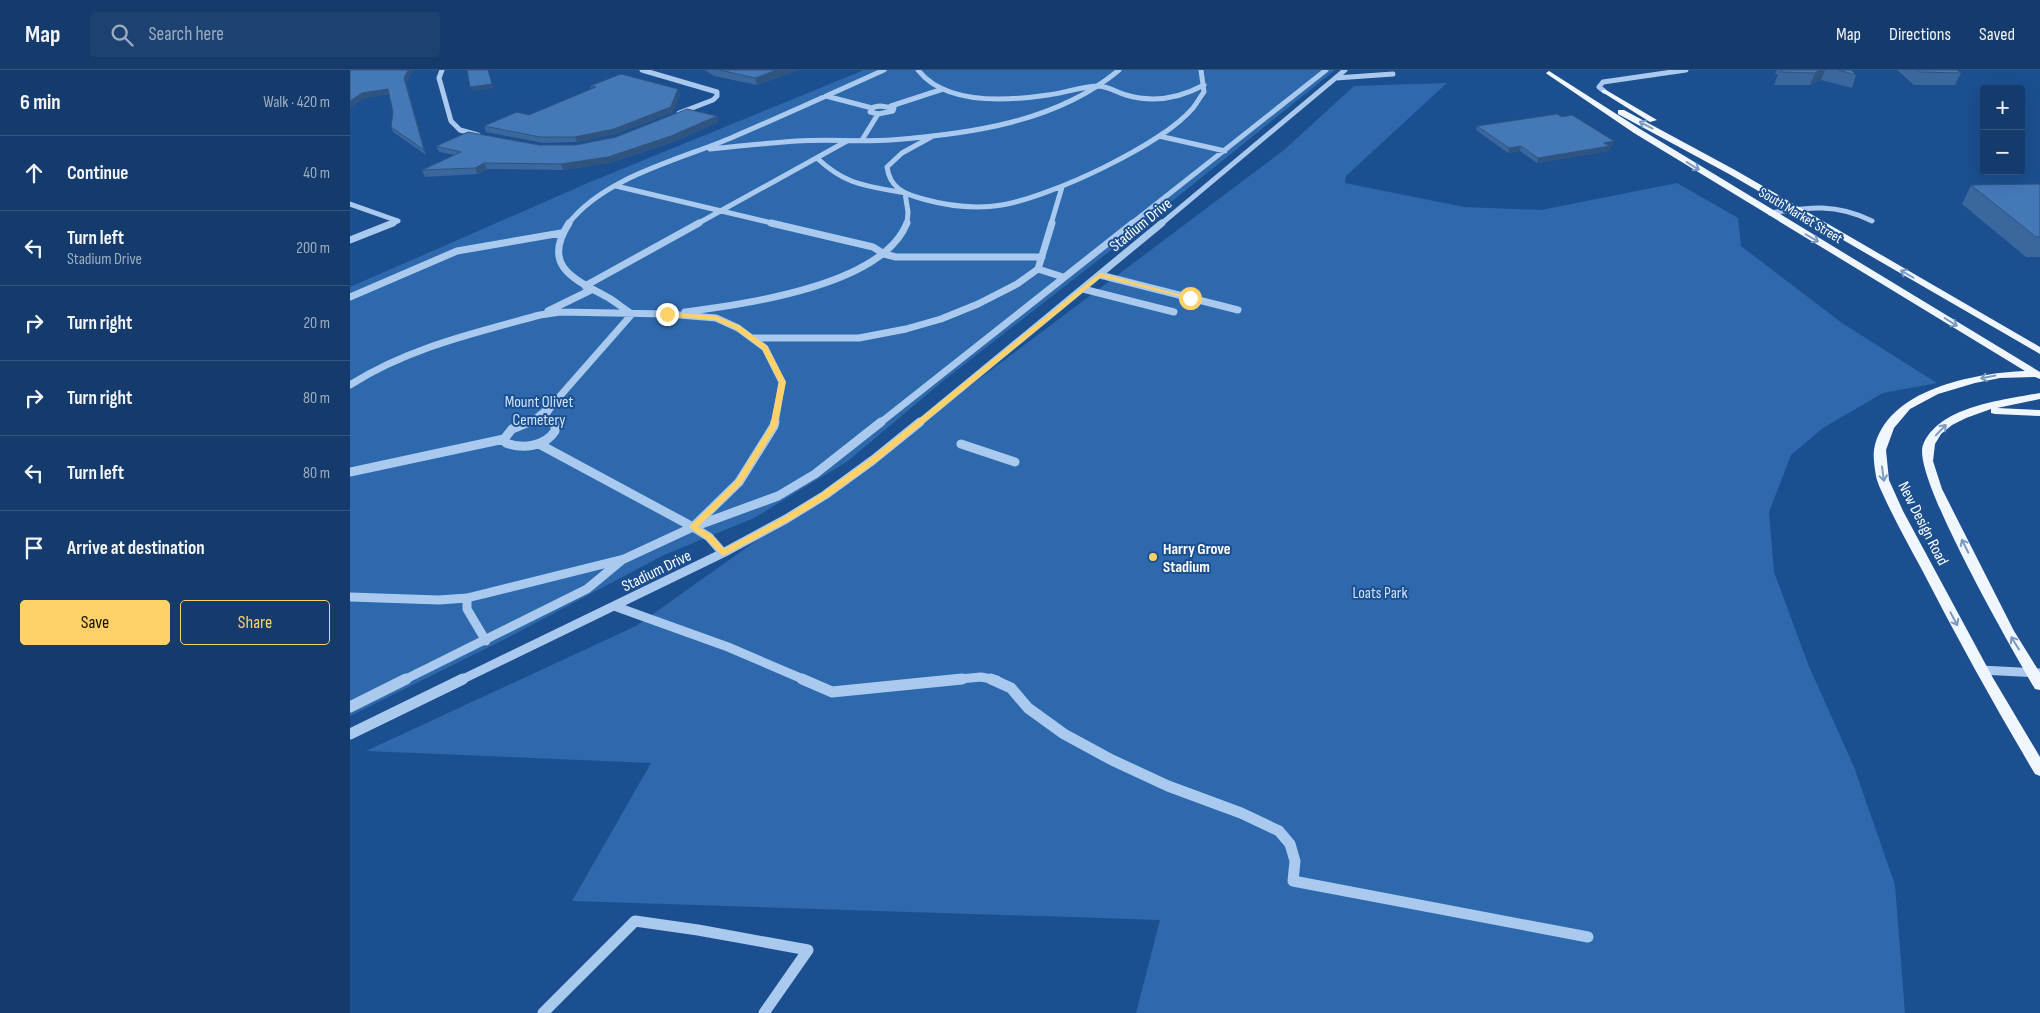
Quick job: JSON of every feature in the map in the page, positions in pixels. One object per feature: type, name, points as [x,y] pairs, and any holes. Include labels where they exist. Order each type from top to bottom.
[{"type":"main road","name":"South Market Street","points":[[1547,72],[1732,172],[2040,351]]},
{"type":"main road","name":"South Market Street","points":[[1547,72],[1637,131],[1770,213],[2039,375]]},
{"type":"main road","points":[[1604,91],[1696,146],[1732,172]]},
{"type":"main road","name":"New Design Road","points":[[2039,375],[2000,375],[1974,380],[1934,392],[1906,407],[1889,427],[1880,450],[1883,480],[1891,499],[1981,670],[2040,770]]},
{"type":"main road","name":"New Design Road","points":[[2038,677],[2008,632],[1936,490],[1928,464],[1929,445],[1943,426],[1975,410],[2040,396]]},
{"type":"main road","points":[[1975,410],[2040,413]]},
{"type":"street","points":[[442,70],[439,78],[453,124],[466,132],[481,135]]},
{"type":"street","points":[[642,70],[712,89],[718,93],[713,100],[670,117]]},
{"type":"street","points":[[632,314],[608,297],[588,288],[569,275],[561,261],[559,252],[561,233],[582,210],[616,186],[884,70]]},
{"type":"street","points":[[918,70],[923,79],[943,90],[976,96],[1020,98],[1100,86],[1130,96],[1160,98],[1191,93],[1204,85]]},
{"type":"street","points":[[818,159],[833,172],[854,182],[905,193],[924,200],[948,204],[1002,205],[1040,196],[1062,187],[1159,136],[1188,115],[1198,103],[1204,90],[1201,70]]},
{"type":"street","points":[[350,597],[392,599],[467,598],[624,559],[693,527],[778,496],[815,474],[1063,276],[1326,70]]},
{"type":"street","name":"Stadium Drive","points":[[350,734],[723,553],[786,519],[825,495],[865,466],[1083,289],[1345,70]]},
{"type":"street","points":[[1604,91],[1599,87],[1603,82],[1686,70]]},
{"type":"street","points":[[660,74],[666,72]]},
{"type":"street","points":[[1336,78],[1393,74]]},
{"type":"street","points":[[826,96],[872,108],[891,106],[943,90]]},
{"type":"street","points":[[872,108],[870,112],[878,114],[890,113],[894,108],[891,106]]},
{"type":"street","points":[[862,140],[878,114]]},
{"type":"street","points":[[905,193],[893,186],[888,178],[887,167],[893,158],[902,151],[932,136]]},
{"type":"street","points":[[1159,136],[1225,151]]},
{"type":"street","points":[[540,315],[849,140]]},
{"type":"street","points":[[616,186],[724,210],[873,247],[884,254],[896,257],[1042,257]]},
{"type":"street","points":[[752,338],[859,338],[906,330],[941,319],[978,304],[1017,284],[1038,269],[1062,187]]},
{"type":"street","points":[[350,204],[398,221],[350,240]]},
{"type":"street","points":[[1770,213],[1814,206],[1846,208],[1872,221]]},
{"type":"street","points":[[350,296],[457,251],[561,233]]},
{"type":"street","points":[[1038,269],[1063,276]]},
{"type":"street","points":[[1100,275],[1238,310]]},
{"type":"street","points":[[1083,289],[1174,312]]},
{"type":"street","points":[[693,527],[739,482],[774,426],[782,382],[765,348],[738,328],[702,310]]},
{"type":"street","points":[[350,384],[414,353],[540,315],[560,312],[667,314],[716,318]]},
{"type":"street","points":[[539,420],[632,314]]},
{"type":"street","points":[[539,420],[550,421],[555,424],[556,429],[548,440],[529,447],[511,446],[504,439],[506,434],[517,425],[539,420]]},
{"type":"street","points":[[350,472],[504,439]]},
{"type":"street","points":[[539,444],[693,527],[709,537],[723,553]]},
{"type":"street","points":[[961,444],[1015,462]]},
{"type":"street","points":[[350,707],[486,641],[587,589],[624,559]]},
{"type":"street","points":[[467,598],[468,609],[486,641]]},
{"type":"street","points":[[614,606],[728,647],[832,692],[981,677],[997,680],[1011,688],[1028,708],[1064,734],[1112,760],[1168,786],[1241,813],[1280,831],[1290,844],[1295,861],[1293,881],[1588,937]]},
{"type":"street","points":[[1981,670],[2038,677]]},
{"type":"street","points":[[543,1013],[634,921],[717,933],[808,950],[764,1013]]},
{"type":"lane","points":[[701,150],[797,141],[932,136],[976,130],[1025,119],[1073,101],[1100,86],[1119,70]]},
{"type":"lane","points":[[667,314],[746,304],[793,294],[830,282],[884,254],[900,238],[908,222],[905,193]]},
{"type":"green space","name":"Mount Olivet Cemetery","points":[[864,70],[1335,70],[1124,240],[943,381],[848,461],[754,518],[664,555],[505,639],[350,716],[350,287],[590,182]]},
{"type":"green space","name":"Loats Park","points":[[1447,83],[1346,176],[1345,183],[1464,207],[1541,210],[1677,183],[1738,218],[1741,246],[1842,323],[1937,383],[1883,393],[1823,428],[1791,455],[1769,512],[1774,572],[1808,664],[1854,767],[1895,885],[1905,1013],[1136,1013],[1160,920],[572,901],[651,763],[366,751],[636,626],[890,446],[1284,150],[1354,86]]},
{"type":"building","points":[[350,70],[408,70],[404,78],[424,150],[391,127],[393,112],[388,89],[362,93],[350,101]]},
{"type":"building","points":[[467,70],[488,70],[492,84],[470,87]]},
{"type":"building","points":[[720,70],[777,70],[755,78]]},
{"type":"building","points":[[1783,70],[1820,70],[1815,73],[1779,72]]},
{"type":"building","points":[[1838,70],[1851,70],[1856,75]]},
{"type":"building","points":[[1917,70],[1957,70],[1961,73],[1920,72]]},
{"type":"building","points":[[621,74],[678,89],[671,106],[673,106],[614,129],[575,137],[540,137],[484,126],[517,112],[529,115],[596,87],[590,86]]},
{"type":"building","points":[[687,109],[717,116],[671,136],[608,157],[561,164],[484,163],[475,168],[422,170],[461,152],[436,146],[468,132],[539,145],[576,145],[616,137]]},
{"type":"building","points":[[1557,114],[1562,117],[1572,115],[1614,141],[1604,143],[1610,146],[1538,158],[1521,146],[1509,148],[1477,126]]},
{"type":"building","points":[[2040,184],[2040,237],[2036,237],[1971,185]]},
{"type":"place","name":"Harry Grove Stadium","points":[[1153,557]]},
{"type":"route","points":[[667,314],[716,318],[738,328],[765,348],[782,382],[774,426],[739,482],[693,527],[709,537],[723,553],[786,519],[825,495],[873,460],[1100,275],[1190,298]]}]
